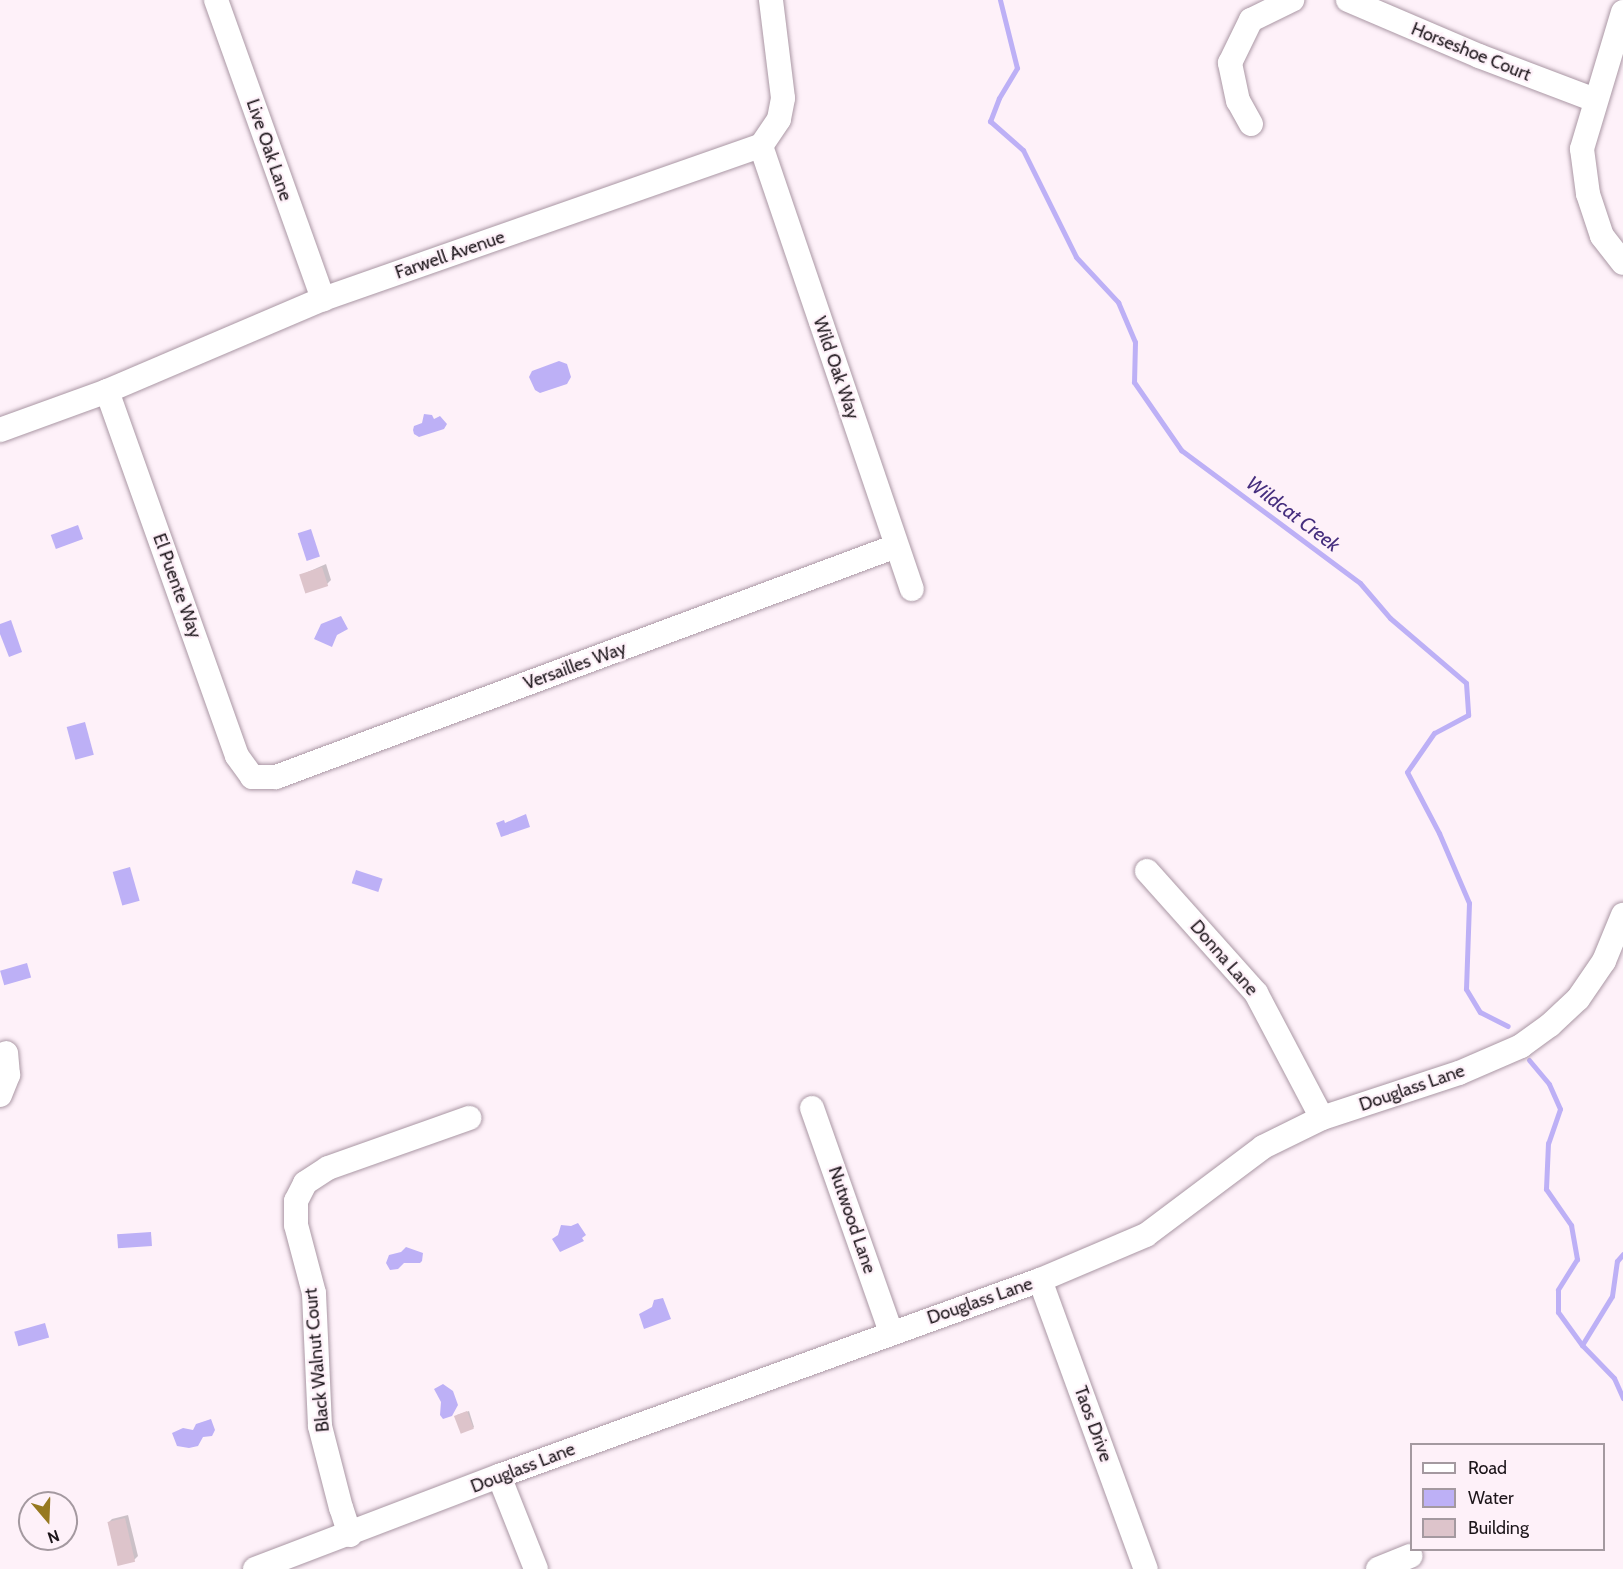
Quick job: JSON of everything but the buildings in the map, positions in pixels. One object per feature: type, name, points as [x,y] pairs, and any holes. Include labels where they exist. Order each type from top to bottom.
[{"type":"street","name":"Live Oak Lane","points":[[216,0],[323,299]]},
{"type":"street","points":[[761,146],[779,119],[783,98],[771,0]]},
{"type":"street","points":[[1251,124],[1238,100],[1230,63],[1251,20],[1292,0]]},
{"type":"street","name":"Horseshoe Court","points":[[1348,0],[1460,48],[1595,100]]},
{"type":"street","points":[[1623,12],[1582,149],[1588,194],[1602,236],[1623,263]]},
{"type":"street","name":"Farwell Avenue","points":[[0,430],[107,391],[323,299],[761,146]]},
{"type":"street","name":"Wild Oak Way","points":[[761,146],[912,589]]},
{"type":"street","name":"El Puente Way","points":[[107,391],[237,756],[252,777]]},
{"type":"street","name":"Versailles Way","points":[[252,777],[276,777],[896,546]]},
{"type":"street","name":"Donna Lane","points":[[1147,872],[1256,993],[1322,1118]]},
{"type":"street","name":"Douglass Lane","points":[[255,1569],[499,1476],[891,1332],[1040,1280],[1146,1234],[1263,1147],[1322,1118],[1460,1073],[1521,1046],[1550,1025],[1578,999],[1604,961],[1623,915]]},
{"type":"street","points":[[0,1095],[8,1075],[6,1053]]},
{"type":"street","name":"Nutwood Lane","points":[[812,1108],[891,1332]]},
{"type":"street","name":"Black Walnut Court","points":[[350,1534],[320,1426],[314,1293],[296,1225],[296,1201],[305,1183],[328,1168],[470,1118]]},
{"type":"street","name":"Taos Drive","points":[[1040,1280],[1146,1569]]},
{"type":"street","points":[[499,1476],[536,1569]]},
{"type":"street","points":[[1378,1569],[1411,1557]]},
{"type":"water","points":[[559,361],[567,364],[571,377],[567,384],[540,393],[535,390],[529,377],[532,371]]},
{"type":"water","points":[[424,414],[432,415],[434,419],[440,416],[447,424],[444,429],[419,437],[414,434],[413,430],[414,426],[422,423]]},
{"type":"water","points":[[78,525],[83,539],[56,549],[51,535]]},
{"type":"water","points":[[311,529],[320,557],[307,561],[298,533]]},
{"type":"water","points":[[341,616],[348,629],[337,635],[332,647],[314,639],[321,624]]},
{"type":"water","points":[[11,620],[22,652],[9,657],[0,634],[0,624]]},
{"type":"water","points":[[85,722],[94,755],[75,760],[67,727]]},
{"type":"water","points":[[526,814],[530,827],[501,837],[496,823],[504,820],[505,823]]},
{"type":"water","points":[[130,867],[140,901],[122,906],[113,872]]},
{"type":"water","points":[[356,870],[383,879],[378,892],[352,883]]},
{"type":"water","points":[[27,963],[31,977],[4,985],[0,971]]},
{"type":"water","points":[[578,1223],[586,1235],[582,1238],[584,1241],[560,1252],[552,1239],[558,1235],[561,1225],[571,1226]]},
{"type":"water","points":[[151,1232],[152,1246],[118,1248],[117,1234]]},
{"type":"water","points":[[406,1247],[423,1253],[422,1261],[404,1263],[398,1269],[390,1270],[386,1263],[389,1255],[401,1252]]},
{"type":"water","points":[[663,1298],[671,1319],[644,1329],[639,1314],[652,1307],[654,1300]]},
{"type":"water","points":[[45,1323],[49,1337],[18,1346],[14,1332]]},
{"type":"water","points":[[443,1384],[453,1391],[458,1405],[452,1416],[443,1419],[440,1415],[441,1402],[434,1389]]},
{"type":"water","points":[[211,1419],[215,1430],[212,1436],[203,1437],[198,1446],[189,1448],[177,1446],[172,1433],[183,1428],[193,1430],[196,1424]]},
{"type":"waterway","name":"Wildcat Creek","points":[[1000,0],[1017,68],[999,98],[990,121],[1023,150],[1076,257],[1118,302],[1135,342],[1134,382],[1181,450],[1360,583],[1390,618],[1466,683],[1468,715],[1434,733],[1407,772],[1439,833],[1469,903],[1466,989],[1480,1012],[1508,1026]]},
{"type":"waterway","name":"Wildcat Creek","points":[[1529,1060],[1549,1084],[1560,1109],[1548,1143],[1546,1189],[1571,1225],[1577,1259],[1558,1290],[1558,1312],[1582,1345],[1614,1378],[1623,1398]]},
{"type":"waterway","points":[[1582,1345],[1612,1296],[1617,1261],[1623,1254]]}]
